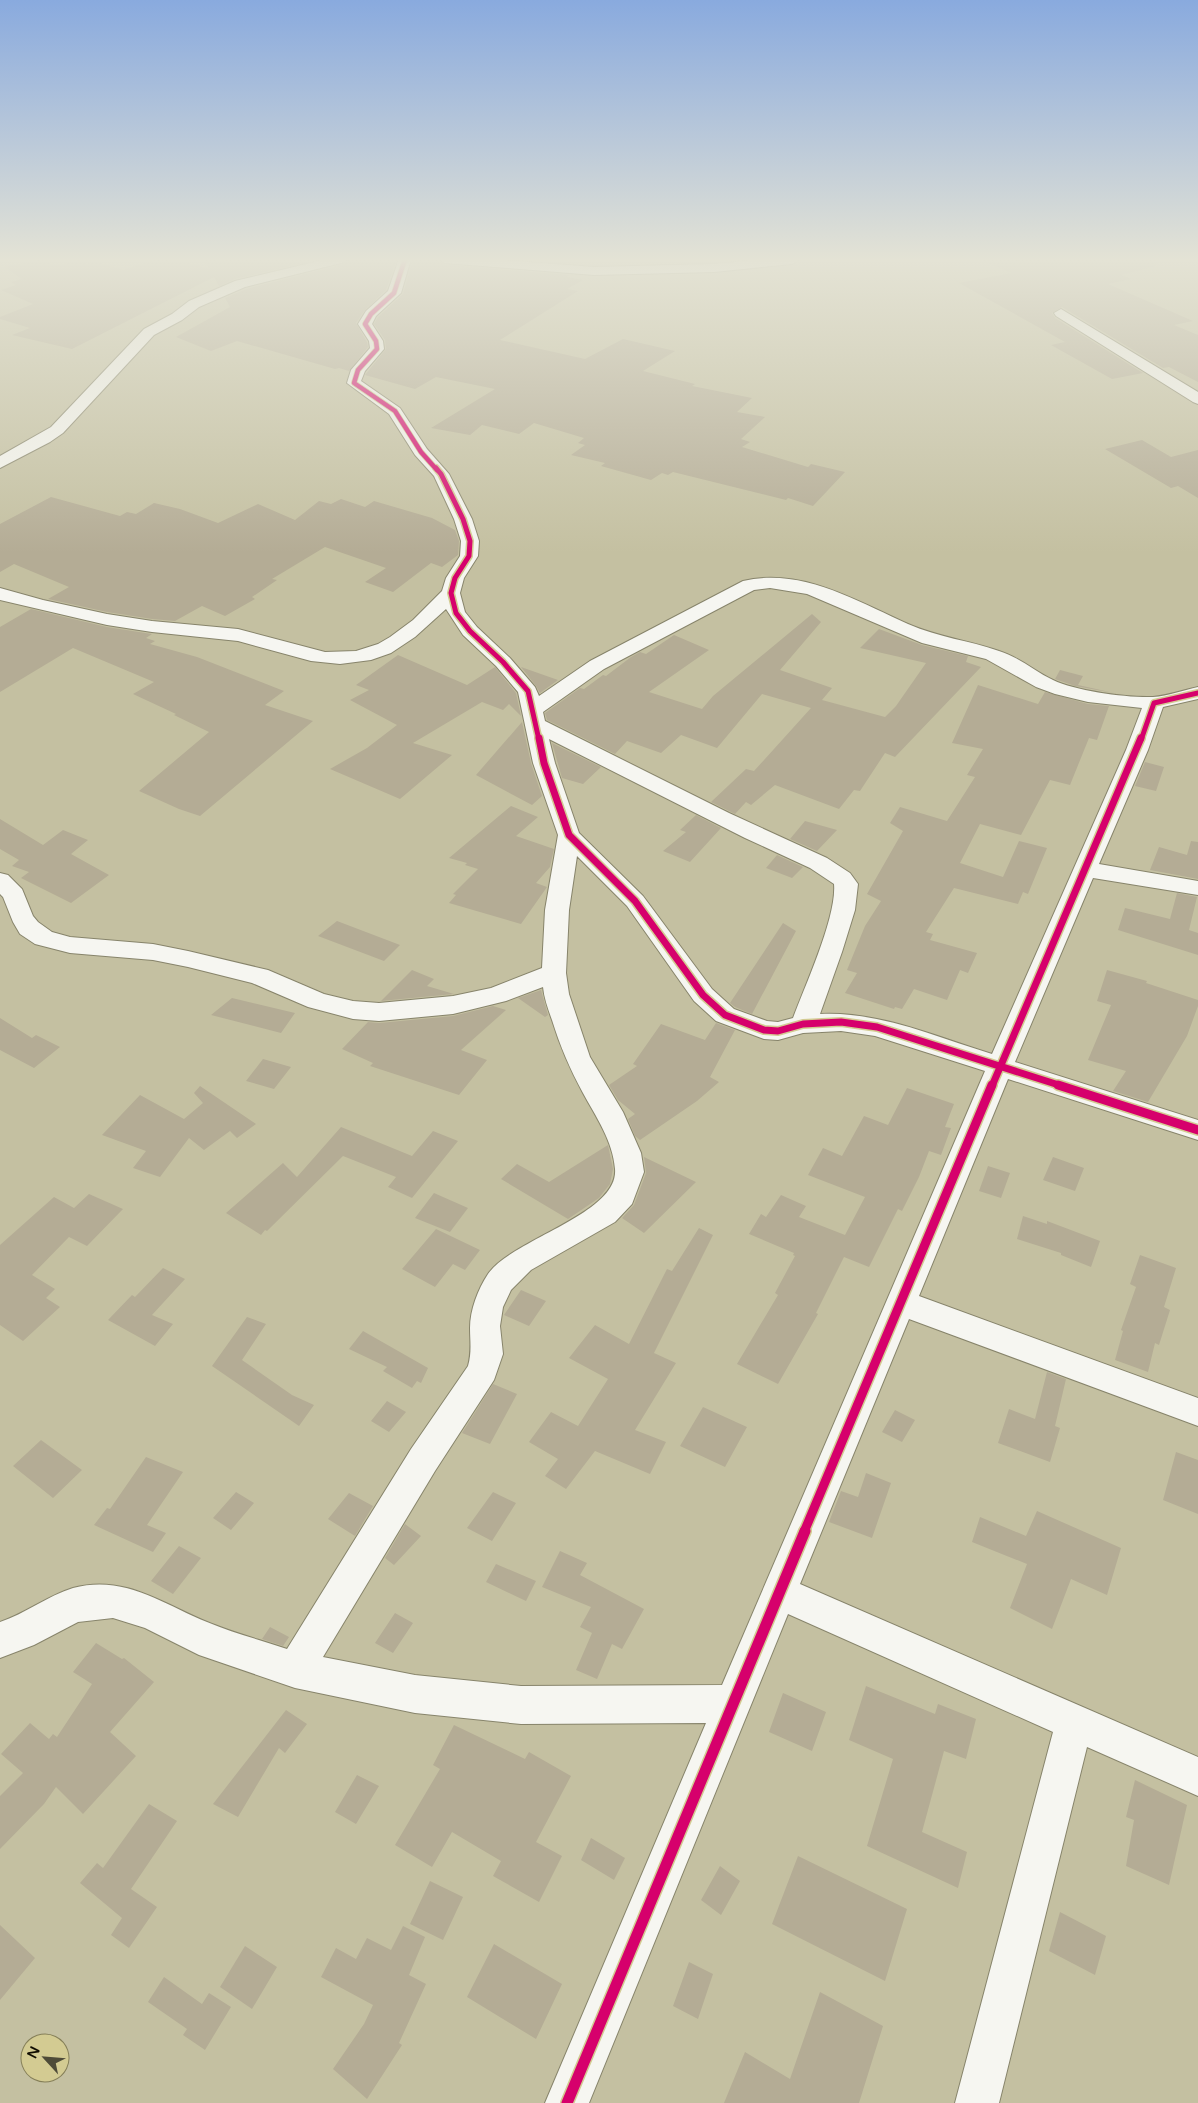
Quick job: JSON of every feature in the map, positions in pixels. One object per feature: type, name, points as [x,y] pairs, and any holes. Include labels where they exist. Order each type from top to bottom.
[{"type":"street","points":[[0,463],[57,430],[125,357]]},
{"type":"street","points":[[369,357],[355,372],[353,377],[354,383],[395,411],[421,452],[441,474],[463,519],[470,541],[469,556],[455,578],[451,592],[456,613],[470,631],[503,662],[528,691],[544,763],[569,835],[635,902],[704,996],[715,1008],[725,1015],[764,1030],[778,1031],[804,1024],[840,1022],[877,1027],[1198,1130]]},
{"type":"street","points":[[1131,357],[1198,399]]},
{"type":"street","points":[[534,718],[568,684],[597,665],[749,585],[760,582],[783,583],[841,601],[921,637],[942,644],[994,655],[1049,686],[1079,694],[1154,703],[1198,693]]},
{"type":"street","points":[[0,594],[87,617],[240,635],[269,642],[312,657],[334,658],[356,657],[378,652],[404,638],[451,592]]},
{"type":"street","points":[[567,2103],[732,1704],[1000,1067],[1137,750],[1154,703]]},
{"type":"street","points":[[534,718],[773,843],[834,871],[845,882],[847,891],[840,925],[804,1024]]},
{"type":"street","points":[[295,1670],[423,1460],[483,1370],[487,1354],[485,1326],[488,1307],[499,1282],[520,1262],[605,1214],[622,1196],[630,1172],[627,1153],[609,1112],[596,1093],[577,1057],[556,994],[554,973],[557,910],[569,835]]},
{"type":"street","points":[[1085,869],[1198,888]]},
{"type":"street","points":[[0,880],[14,894],[20,917],[29,928],[44,938],[70,945],[153,952],[188,959],[259,976],[317,1001],[352,1010],[379,1012],[453,1005],[497,995],[554,973]]},
{"type":"street","points":[[902,1302],[1198,1412]]},
{"type":"street","points":[[779,1592],[1198,1778]]},
{"type":"street","points":[[0,1640],[21,1633],[74,1605],[113,1601],[152,1613],[199,1637],[295,1670],[416,1694],[521,1706],[732,1704]]},
{"type":"street","points":[[977,2103],[1074,1722]]},
{"type":"building","points":[[293,357],[360,357],[349,371],[339,368],[335,369]]},
{"type":"building","points":[[379,357],[577,357],[585,359],[589,357],[665,357],[643,371],[695,384],[692,386],[752,398],[737,412],[765,417],[741,439],[750,442],[742,447],[808,467],[811,464],[845,472],[813,506],[788,498],[786,500],[673,472],[668,475],[662,473],[651,480],[601,466],[605,463],[571,455],[585,445],[578,443],[584,438],[534,423],[519,434],[482,425],[470,435],[431,428],[495,389],[436,377],[415,389],[365,375]]},
{"type":"building","points":[[1073,357],[1118,357],[1143,373],[1112,379]]},
{"type":"building","points":[[1145,357],[1198,357],[1198,382],[1169,367],[1163,368]]},
{"type":"building","points":[[1142,440],[1171,457],[1198,450],[1198,498],[1178,486],[1171,488],[1105,449]]},
{"type":"building","points":[[51,497],[120,516],[127,512],[136,514],[154,503],[180,509],[218,523],[258,504],[295,520],[319,501],[331,504],[341,499],[365,507],[374,501],[432,518],[455,530],[459,541],[458,555],[442,567],[431,563],[393,592],[365,582],[386,568],[325,547],[272,579],[277,580],[252,597],[255,599],[225,616],[202,606],[175,621],[152,619],[107,612],[48,599],[69,587],[14,564],[0,572],[0,524]]},
{"type":"building","points":[[31,609],[107,627],[152,634],[146,638],[155,641],[150,644],[197,657],[284,691],[265,705],[313,721],[200,816],[179,809],[139,791],[209,732],[133,694],[154,682],[73,648],[0,692],[0,627]]},
{"type":"building","points":[[812,614],[821,622],[780,670],[832,688],[822,700],[885,717],[896,706],[926,663],[860,648],[879,629],[922,645],[968,656],[966,662],[981,667],[895,757],[885,753],[860,791],[854,790],[839,809],[775,785],[751,805],[746,802],[735,814],[711,802],[746,769],[754,771],[811,708],[762,694],[717,748],[681,735],[661,753],[627,741],[615,754],[547,720],[545,713],[580,688],[584,689],[603,675],[606,676],[631,657],[640,652],[646,654],[674,635],[709,650],[649,692],[702,709],[713,696]]},
{"type":"building","points":[[398,655],[467,685],[495,667],[516,693],[521,716],[509,704],[503,710],[482,702],[413,743],[452,755],[400,799],[330,769],[367,748],[397,725],[350,700],[369,690],[356,685]]},
{"type":"building","points":[[521,667],[558,680],[540,693]]},
{"type":"building","points":[[1060,670],[1083,676],[1078,685],[1114,693],[1075,686],[1055,679]]},
{"type":"building","points":[[978,685],[1038,704],[1045,692],[1088,704],[1109,706],[1097,740],[1089,738],[1070,785],[1050,780],[1021,835],[980,824],[960,863],[1003,877],[1019,841],[1047,848],[1028,894],[1023,892],[1018,904],[954,888],[926,932],[933,934],[930,940],[977,953],[968,973],[960,970],[947,1000],[914,989],[902,1009],[895,1007],[894,1009],[845,993],[857,973],[847,970],[865,926],[881,901],[867,894],[903,831],[890,823],[900,807],[947,821],[975,777],[967,775],[983,749],[952,743]]},
{"type":"building","points":[[522,722],[531,763],[542,796],[532,805],[476,775]]},
{"type":"building","points":[[552,743],[601,767],[583,784],[562,778]]},
{"type":"building","points":[[1145,762],[1164,767],[1156,791],[1135,786]]},
{"type":"building","points":[[511,806],[538,817],[516,836],[554,849],[550,867],[536,883],[547,887],[521,924],[449,903],[456,895],[453,894],[478,869],[465,865],[467,863],[449,858]]},
{"type":"building","points":[[696,815],[721,828],[690,862],[663,851],[686,832],[680,830]]},
{"type":"building","points":[[0,819],[43,845],[63,830],[88,840],[71,854],[109,875],[71,903],[21,878],[29,872],[12,866],[19,860],[0,849]]},
{"type":"building","points":[[805,821],[837,830],[817,851],[790,839]]},
{"type":"building","points":[[1191,841],[1198,842],[1198,879],[1150,870],[1159,847],[1187,855]]},
{"type":"building","points":[[777,855],[803,867],[792,878],[766,868]]},
{"type":"building","points":[[1177,893],[1197,897],[1189,930],[1198,933],[1198,955],[1118,930],[1125,908],[1170,919]]},
{"type":"building","points":[[337,921],[400,945],[384,961],[318,936]]},
{"type":"building","points":[[783,923],[796,931],[752,1014],[735,1007],[730,1003]]},
{"type":"building","points":[[412,970],[434,979],[427,986],[454,994],[381,1001]]},
{"type":"building","points":[[1107,970],[1147,981],[1146,983],[1198,1000],[1198,1006],[1187,1036],[1148,1102],[1113,1091],[1126,1071],[1088,1060],[1111,1005],[1097,1001]]},
{"type":"building","points":[[541,990],[548,1015],[545,1017],[518,998]]},
{"type":"building","points":[[232,998],[295,1013],[281,1033],[211,1015]]},
{"type":"building","points":[[493,1006],[506,1010],[461,1050],[487,1060],[459,1095],[370,1066],[373,1063],[342,1049],[368,1022],[379,1023],[453,1016]]},
{"type":"building","points":[[0,1018],[32,1038],[36,1035],[60,1047],[34,1068],[0,1050]]},
{"type":"building","points":[[716,1023],[735,1030],[710,1077],[719,1082],[697,1101],[640,1140],[635,1136],[628,1119],[635,1114],[618,1100],[609,1085],[637,1066],[633,1064],[661,1024],[705,1040]]},
{"type":"building","points":[[263,1059],[291,1067],[274,1089],[246,1081]]},
{"type":"building","points":[[200,1086],[256,1124],[237,1138],[230,1131],[204,1150],[189,1138],[160,1177],[133,1168],[146,1151],[102,1135],[140,1095],[184,1119],[203,1103],[194,1093]]},
{"type":"building","points":[[907,1088],[954,1104],[945,1127],[951,1128],[941,1155],[929,1151],[919,1177],[902,1211],[898,1209],[869,1267],[844,1257],[816,1313],[818,1314],[778,1384],[737,1364],[778,1295],[775,1293],[795,1256],[793,1255],[794,1253],[749,1234],[761,1214],[766,1217],[781,1195],[806,1206],[799,1217],[845,1235],[865,1197],[808,1175],[823,1148],[842,1156],[864,1116],[888,1125]]},
{"type":"building","points":[[341,1127],[412,1156],[433,1131],[458,1141],[412,1198],[388,1187],[396,1177],[343,1156],[261,1235],[226,1213],[283,1163],[297,1177]]},
{"type":"building","points":[[608,1145],[613,1169],[610,1184],[599,1198],[568,1219],[501,1179],[517,1164],[549,1182]]},
{"type":"building","points":[[644,1157],[696,1182],[644,1233],[622,1218],[634,1205],[646,1173]]},
{"type":"building","points":[[1053,1157],[1084,1168],[1075,1191],[1043,1180]]},
{"type":"building","points":[[988,1166],[1010,1173],[1001,1198],[979,1191]]},
{"type":"building","points":[[434,1193],[468,1208],[450,1232],[415,1218]]},
{"type":"building","points":[[89,1194],[123,1209],[87,1246],[69,1237],[32,1275],[55,1289],[46,1298],[60,1307],[23,1341],[0,1325],[0,1245],[54,1197],[74,1208]]},
{"type":"building","points":[[1023,1216],[1047,1224],[1047,1221],[1100,1241],[1091,1267],[1061,1255],[1061,1253],[1017,1239]]},
{"type":"building","points":[[699,1228],[713,1235],[654,1353],[676,1363],[635,1430],[666,1442],[650,1474],[595,1451],[566,1489],[545,1476],[558,1459],[529,1442],[551,1412],[578,1426],[608,1379],[569,1358],[595,1325],[629,1344],[667,1269],[672,1271]]},
{"type":"building","points":[[436,1229],[480,1250],[465,1270],[453,1264],[435,1287],[402,1269]]},
{"type":"building","points":[[1140,1255],[1176,1268],[1164,1307],[1170,1310],[1159,1345],[1155,1343],[1148,1372],[1115,1360],[1123,1331],[1121,1330],[1136,1287],[1130,1284]]},
{"type":"building","points":[[163,1268],[185,1279],[152,1315],[173,1324],[155,1346],[108,1320],[132,1295],[135,1297]]},
{"type":"building","points":[[521,1290],[546,1301],[529,1326],[504,1315]]},
{"type":"building","points":[[247,1317],[266,1324],[242,1360],[292,1395],[314,1405],[299,1426],[212,1366]]},
{"type":"building","points":[[363,1331],[428,1368],[421,1383],[417,1381],[412,1388],[383,1371],[387,1367],[349,1349]]},
{"type":"building","points":[[1047,1372],[1066,1379],[1055,1426],[1060,1428],[1050,1462],[998,1443],[1009,1409],[1035,1419]]},
{"type":"building","points":[[493,1384],[517,1394],[490,1444],[462,1433]]},
{"type":"building","points":[[387,1401],[406,1412],[389,1432],[371,1421]]},
{"type":"building","points":[[703,1407],[747,1427],[725,1467],[680,1446]]},
{"type":"building","points":[[895,1410],[915,1420],[902,1442],[882,1432]]},
{"type":"building","points":[[41,1440],[82,1470],[53,1498],[13,1466]]},
{"type":"building","points":[[1176,1452],[1198,1460],[1198,1514],[1163,1500]]},
{"type":"building","points":[[146,1457],[183,1472],[147,1525],[166,1533],[153,1552],[94,1525],[107,1508],[110,1509]]},
{"type":"building","points":[[866,1473],[891,1483],[872,1538],[829,1522],[841,1491],[858,1497]]},
{"type":"building","points":[[236,1492],[254,1503],[231,1530],[213,1518]]},
{"type":"building","points":[[493,1492],[516,1503],[492,1541],[467,1528]]},
{"type":"building","points":[[349,1493],[373,1506],[355,1536],[328,1519]]},
{"type":"building","points":[[1037,1511],[1121,1548],[1107,1595],[1071,1579],[1052,1629],[1010,1608],[1027,1564],[972,1542],[980,1517],[1026,1536]]},
{"type":"building","points":[[405,1524],[421,1536],[394,1565],[385,1558]]},
{"type":"building","points":[[179,1546],[201,1558],[173,1594],[151,1581]]},
{"type":"building","points":[[560,1551],[587,1563],[580,1575],[644,1609],[622,1649],[612,1644],[597,1679],[576,1670],[592,1633],[580,1627],[591,1607],[542,1587]]},
{"type":"building","points":[[496,1564],[536,1581],[526,1601],[486,1582]]},
{"type":"building","points":[[395,1613],[413,1623],[393,1653],[375,1643]]},
{"type":"building","points":[[270,1627],[289,1637],[283,1646],[262,1639]]},
{"type":"building","points":[[96,1643],[122,1659],[124,1658],[154,1682],[110,1732],[136,1756],[83,1814],[56,1787],[44,1804],[0,1849],[0,1796],[23,1773],[1,1754],[30,1723],[49,1739],[53,1734],[57,1737],[92,1684],[73,1672]]},
{"type":"building","points":[[866,1686],[935,1714],[938,1704],[976,1719],[966,1759],[944,1751],[922,1832],[967,1852],[958,1888],[867,1846],[893,1759],[849,1740]]},
{"type":"building","points":[[783,1693],[826,1712],[812,1751],[769,1732]]},
{"type":"building","points":[[286,1710],[307,1724],[285,1753],[279,1748],[238,1817],[213,1804]]},
{"type":"building","points":[[454,1725],[525,1759],[529,1752],[571,1776],[536,1842],[562,1856],[539,1902],[493,1876],[501,1861],[452,1832],[432,1867],[395,1845],[440,1769],[433,1765]]},
{"type":"building","points":[[357,1775],[379,1786],[356,1824],[335,1812]]},
{"type":"building","points":[[1135,1780],[1187,1805],[1169,1885],[1126,1866],[1134,1820],[1126,1817]]},
{"type":"building","points":[[149,1804],[177,1821],[131,1889],[157,1907],[129,1948],[111,1935],[122,1918],[80,1883],[97,1863],[103,1868]]},
{"type":"building","points":[[591,1838],[625,1858],[614,1880],[581,1860]]},
{"type":"building","points":[[798,1856],[907,1909],[885,1981],[772,1924]]},
{"type":"building","points":[[720,1866],[740,1881],[721,1915],[701,1900]]},
{"type":"building","points":[[430,1881],[463,1897],[443,1940],[410,1924]]},
{"type":"building","points":[[1060,1912],[1106,1936],[1095,1975],[1049,1951]]},
{"type":"building","points":[[0,1925],[35,1958],[0,2000]]},
{"type":"building","points":[[403,1926],[425,1937],[409,1975],[426,1984],[399,2043],[402,2045],[367,2099],[333,2069],[364,2024],[373,2005],[321,1977],[336,1948],[356,1959],[367,1938],[391,1950]]},
{"type":"building","points":[[494,1944],[562,1984],[536,2039],[467,1997]]},
{"type":"building","points":[[245,1946],[277,1967],[252,2009],[220,1987]]},
{"type":"building","points":[[689,1962],[713,1974],[698,2019],[673,2006]]},
{"type":"building","points":[[164,1977],[202,2004],[209,1993],[231,2007],[205,2050],[183,2035],[187,2029],[148,2002]]},
{"type":"building","points":[[820,1992],[883,2026],[859,2103],[724,2103],[745,2052],[790,2079]]},
{"type":"cycle path","points":[[370,357],[358,370],[354,383],[395,411],[421,452],[441,474],[463,519],[470,541],[469,556],[455,578],[451,593],[456,613],[470,631],[503,662],[528,691],[544,763],[569,835],[635,901],[703,995],[725,1015],[764,1030],[778,1031],[803,1024],[841,1022],[877,1027],[1198,1130]]},
{"type":"cycle path","points":[[567,2103],[1000,1067],[1137,750],[1154,703],[1198,693]]}]
